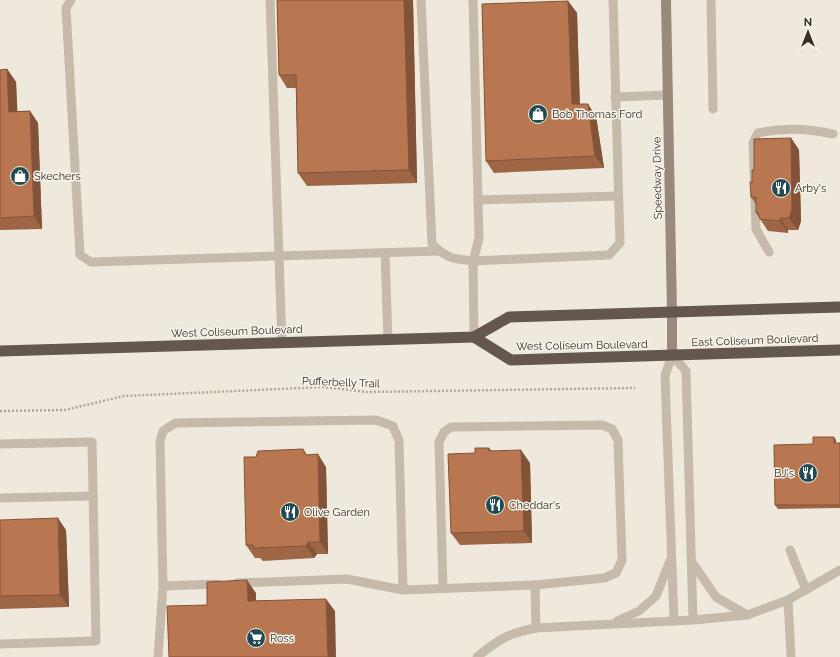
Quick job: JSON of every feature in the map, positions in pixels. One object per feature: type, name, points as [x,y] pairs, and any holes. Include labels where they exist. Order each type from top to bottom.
[{"type":"highway","points":[[672,312],[840,307]]},
{"type":"highway","name":"West Coliseum Boulevard","points":[[0,351],[474,337],[509,317],[672,312]]},
{"type":"highway","name":"West Coliseum Boulevard","points":[[474,337],[511,360],[672,356]]},
{"type":"highway","name":"East Coliseum Boulevard","points":[[672,356],[840,350]]},
{"type":"main road","name":"Speedway Drive","points":[[666,0],[672,356]]},
{"type":"lane","points":[[71,0],[66,8],[80,255],[91,262],[439,251]]},
{"type":"lane","points":[[270,0],[282,343]]},
{"type":"lane","points":[[421,0],[432,244],[439,251],[453,259],[473,261],[609,255],[620,243],[613,0]]},
{"type":"lane","points":[[473,0],[479,238],[473,261],[474,337]]},
{"type":"lane","points":[[711,0],[713,109]]},
{"type":"lane","points":[[616,97],[668,95]]},
{"type":"lane","points":[[769,252],[756,230],[753,144],[758,133],[771,130],[809,128],[833,134]]},
{"type":"lane","points":[[478,200],[618,196]]},
{"type":"lane","points":[[385,253],[388,340]]},
{"type":"lane","points":[[674,621],[665,376],[672,356],[686,371],[693,620]]},
{"type":"lane","points":[[158,657],[163,586],[160,442],[163,431],[175,423],[376,420],[393,426],[399,442],[403,590]]},
{"type":"lane","points":[[163,586],[347,579],[403,590],[535,585],[604,578],[616,573],[622,560],[618,440],[612,429],[602,424],[451,427],[444,432],[439,442],[442,588]]},
{"type":"lane","points":[[0,444],[92,442],[96,641],[0,644]]},
{"type":"lane","points":[[0,498],[93,496]]},
{"type":"lane","points":[[790,550],[806,590]]},
{"type":"lane","points":[[612,624],[639,611],[656,596],[671,558]]},
{"type":"lane","points":[[692,560],[716,596],[747,615]]},
{"type":"lane","points":[[477,657],[494,642],[514,632],[536,628],[693,620],[747,615],[788,600],[840,570]]},
{"type":"lane","points":[[535,585],[536,628]]},
{"type":"lane","points":[[788,600],[792,657]]},
{"type":"path","name":"Pufferbelly Trail","points":[[0,411],[65,410],[124,396],[324,387],[367,392],[635,388]]},
{"type":"building","points":[[277,0],[404,0],[409,170],[298,173],[296,75],[279,75]]},
{"type":"building","points":[[568,1],[572,104],[588,104],[595,156],[486,161],[482,4]]},
{"type":"building","name":"Skechers","points":[[7,69],[9,112],[30,111],[34,216],[0,218],[0,70]]},
{"type":"building","name":"Arby's","points":[[791,138],[792,209],[789,218],[780,218],[780,221],[760,219],[758,213],[756,213],[756,197],[751,197],[750,182],[752,182],[752,170],[754,170],[754,139]]},
{"type":"building","name":"BJ's","points":[[813,437],[834,437],[834,443],[840,443],[840,505],[775,505],[774,445],[813,444]]},
{"type":"building","name":"Cheddar's","points":[[475,448],[489,448],[489,451],[521,450],[524,531],[451,533],[448,454],[475,453]]},
{"type":"building","name":"Olive Garden","points":[[303,449],[306,455],[318,454],[320,542],[308,542],[306,546],[254,548],[253,545],[246,545],[244,457],[256,457],[258,451]]},
{"type":"building","points":[[58,518],[60,595],[0,596],[0,520]]},
{"type":"building","name":"Ross","points":[[247,580],[248,601],[326,599],[328,657],[169,657],[167,606],[207,605],[207,582]]},
{"type":"place","name":"Bob Thomas Ford","points":[[538,114]]},
{"type":"place","name":"Skechers","points":[[20,176]]},
{"type":"place","name":"Arby's","points":[[781,188]]},
{"type":"place","name":"BJ's","points":[[808,473]]},
{"type":"place","name":"Cheddar's","points":[[495,505]]},
{"type":"place","name":"Olive Garden","points":[[290,512]]},
{"type":"place","name":"Ross","points":[[256,638]]}]
